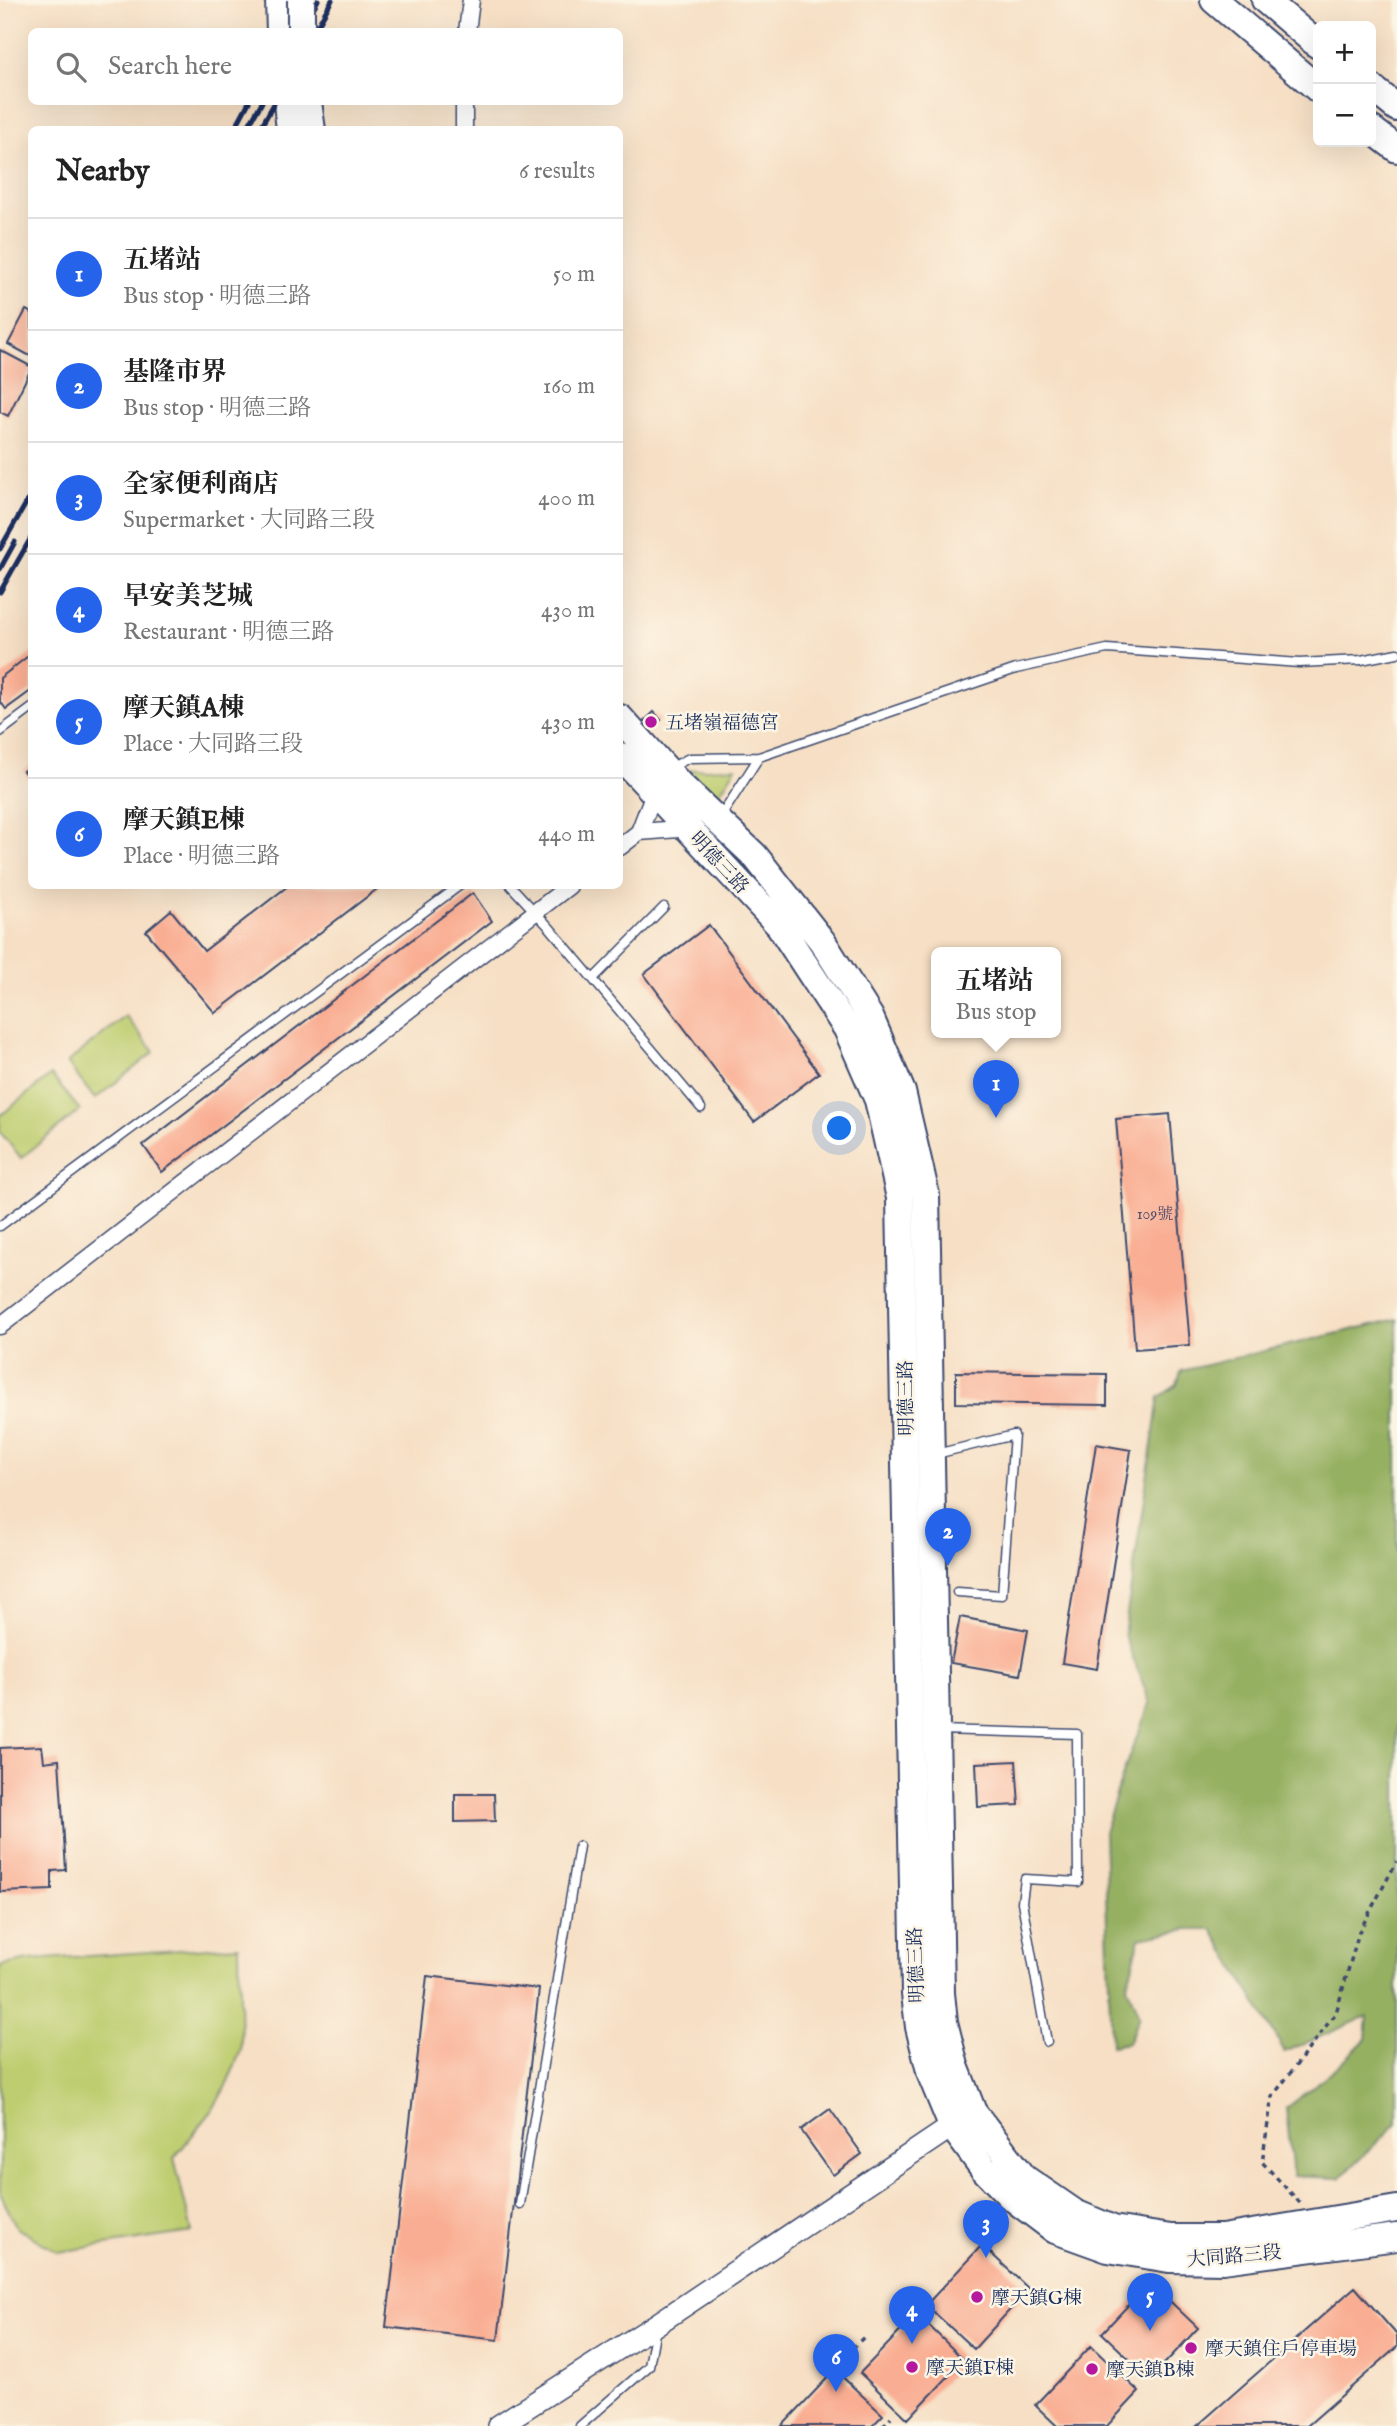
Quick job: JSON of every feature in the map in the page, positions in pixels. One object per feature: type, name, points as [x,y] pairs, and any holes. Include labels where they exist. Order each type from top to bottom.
[{"type":"main road","points":[[279,0],[280,28]]},
{"type":"main road","points":[[301,0],[301,28]]},
{"type":"main road","points":[[1214,0],[1313,85]]},
{"type":"main road","points":[[1265,0],[1313,40]]},
{"type":"main road","points":[[1376,92],[1397,108]]},
{"type":"main road","points":[[287,105],[290,126]]},
{"type":"main road","points":[[308,105],[311,126]]},
{"type":"main road","points":[[1376,133],[1397,149]]},
{"type":"main road","name":"明德三路","points":[[623,721],[666,770],[755,856],[822,941],[870,1017],[902,1092],[926,1195],[919,1456],[915,1994],[919,2027],[931,2075],[963,2119]]},
{"type":"main road","name":"明德三路","points":[[623,759],[779,925],[847,1029],[878,1100],[900,1198],[936,1730],[942,2002],[963,2119]]},
{"type":"main road","name":"大同路三段","points":[[963,2119],[1024,2178],[1075,2213],[1113,2229],[1171,2238],[1222,2238],[1397,2209]]},
{"type":"main road","name":"大同路三段","points":[[963,2119],[984,2168],[1010,2196],[1055,2230],[1108,2249],[1169,2259],[1223,2260],[1397,2237]]},
{"type":"street","points":[[468,28],[471,0]]},
{"type":"street","points":[[464,105],[464,126]]},
{"type":"street","points":[[623,845],[639,832],[653,793],[666,770]]},
{"type":"street","points":[[639,832],[689,829],[719,820]]},
{"type":"street","points":[[0,1326],[565,889]]},
{"type":"street","points":[[498,2426],[657,2324],[963,2119]]},
{"type":"lane","points":[[666,770],[689,758],[759,757],[1016,669],[1107,649],[1299,663],[1361,660],[1397,653]]},
{"type":"lane","points":[[0,732],[28,711]]},
{"type":"lane","name":"明德三路","points":[[719,820],[759,757]]},
{"type":"lane","points":[[0,1226],[455,889]]},
{"type":"lane","points":[[514,889],[701,1108]]},
{"type":"lane","points":[[593,979],[664,907]]},
{"type":"lane","points":[[919,1456],[1014,1435],[1002,1595],[957,1591]]},
{"type":"lane","points":[[936,1730],[1077,1734],[1077,1882],[1025,1879],[1022,1902],[1047,2042]]},
{"type":"lane","points":[[520,2204],[579,1846]]},
{"type":"lane","points":[[580,2426],[649,2366],[657,2324]]},
{"type":"path","points":[[1319,2222],[1262,2162],[1272,2096],[1336,2013],[1359,1932],[1397,1861]]},
{"type":"path","points":[[838,2362],[866,2335]]},
{"type":"path","points":[[883,2426],[891,2417]]},
{"type":"green space","points":[[736,767],[716,799],[688,770]]},
{"type":"green space","points":[[126,1016],[154,1052],[95,1099],[67,1063]]},
{"type":"green space","points":[[51,1075],[80,1110],[21,1158],[0,1132],[0,1116]]},
{"type":"green space","points":[[1397,1319],[1397,2123],[1340,2178],[1293,2176],[1286,2108],[1335,2069],[1366,2039],[1368,2016],[1285,2052],[1212,1929],[1188,1929],[1140,1938],[1127,1986],[1139,2016],[1128,2043],[1111,2046],[1104,1832],[1150,1703],[1124,1634],[1159,1397],[1177,1385],[1181,1371]]},
{"type":"green space","points":[[239,1946],[241,2050],[212,2111],[174,2158],[192,2232],[58,2252],[17,2228],[0,2193],[0,1966],[29,1960]]},
{"type":"building","points":[[26,310],[28,311],[28,355],[8,344]]},
{"type":"building","points":[[0,350],[28,365],[28,375],[8,416],[0,412]]},
{"type":"building","points":[[28,656],[28,693],[6,709],[0,701],[0,678]]},
{"type":"building","name":"五堵嶺福德宮","points":[[654,712],[661,720],[648,731],[641,724]]},
{"type":"building","points":[[284,889],[377,889],[215,1013],[146,931],[171,910],[204,951]]},
{"type":"building","points":[[473,893],[492,921],[162,1172],[143,1145]]},
{"type":"building","points":[[709,925],[819,1073],[754,1122],[644,974]]},
{"type":"building","points":[[1170,1114],[1190,1345],[1135,1349],[1116,1119]]},
{"type":"building","points":[[956,1372],[1107,1374],[1107,1405],[956,1403]]},
{"type":"building","points":[[1096,1444],[1131,1450],[1097,1669],[1062,1663]]},
{"type":"building","points":[[960,1617],[1028,1630],[1020,1675],[951,1663]]},
{"type":"building","points":[[42,1746],[44,1762],[59,1760],[66,1870],[52,1871],[52,1890],[0,1892],[0,1748]]},
{"type":"building","points":[[1016,1761],[1019,1805],[978,1807],[976,1763]]},
{"type":"building","points":[[455,1794],[494,1794],[495,1821],[455,1822]]},
{"type":"building","points":[[427,1976],[539,1989],[498,2340],[386,2327]]},
{"type":"building","points":[[830,2109],[862,2154],[833,2175],[801,2130]]},
{"type":"building","name":"摩天鎮G棟","points":[[982,2245],[1029,2289],[974,2349],[926,2305]]},
{"type":"building","points":[[1150,2282],[1198,2328],[1150,2379],[1102,2333]]},
{"type":"building","points":[[1355,2287],[1397,2335],[1397,2347],[1307,2426],[1197,2426]]},
{"type":"building","name":"摩天鎮F棟","points":[[917,2314],[964,2360],[908,2419],[860,2373]]},
{"type":"building","name":"摩天鎮B棟","points":[[1091,2346],[1139,2392],[1107,2426],[1057,2426],[1035,2405]]},
{"type":"building","points":[[835,2370],[883,2415],[872,2426],[782,2426]]},
{"type":"railway","points":[[290,28],[305,0]]},
{"type":"railway","points":[[302,28],[318,0]]},
{"type":"railway","points":[[316,28],[332,0]]},
{"type":"railway","points":[[236,126],[247,105]]},
{"type":"railway","points":[[248,126],[260,105]]},
{"type":"railway","points":[[261,126],[273,105]]},
{"type":"railway","points":[[0,549],[28,500]]},
{"type":"railway","points":[[0,569],[15,542]]},
{"type":"railway","points":[[0,592],[28,543]]},
{"type":"place","name":"五堵嶺福德宮","points":[[651,722]]},
{"type":"place","name":"五堵站","points":[[996,1118]]},
{"type":"place","name":"基隆市界","points":[[948,1566]]},
{"type":"place","name":"全家便利商店","points":[[986,2258]]},
{"type":"place","name":"摩天鎮G棟","points":[[977,2297]]},
{"type":"place","name":"摩天鎮A棟","points":[[1150,2331]]},
{"type":"place","name":"早安美芝城","points":[[912,2344]]},
{"type":"place","name":"摩天鎮住戶停車場","points":[[1191,2348]]},
{"type":"place","name":"摩天鎮F棟","points":[[912,2367]]},
{"type":"place","name":"摩天鎮B棟","points":[[1092,2369]]},
{"type":"place","name":"摩天鎮E棟","points":[[836,2392]]}]
